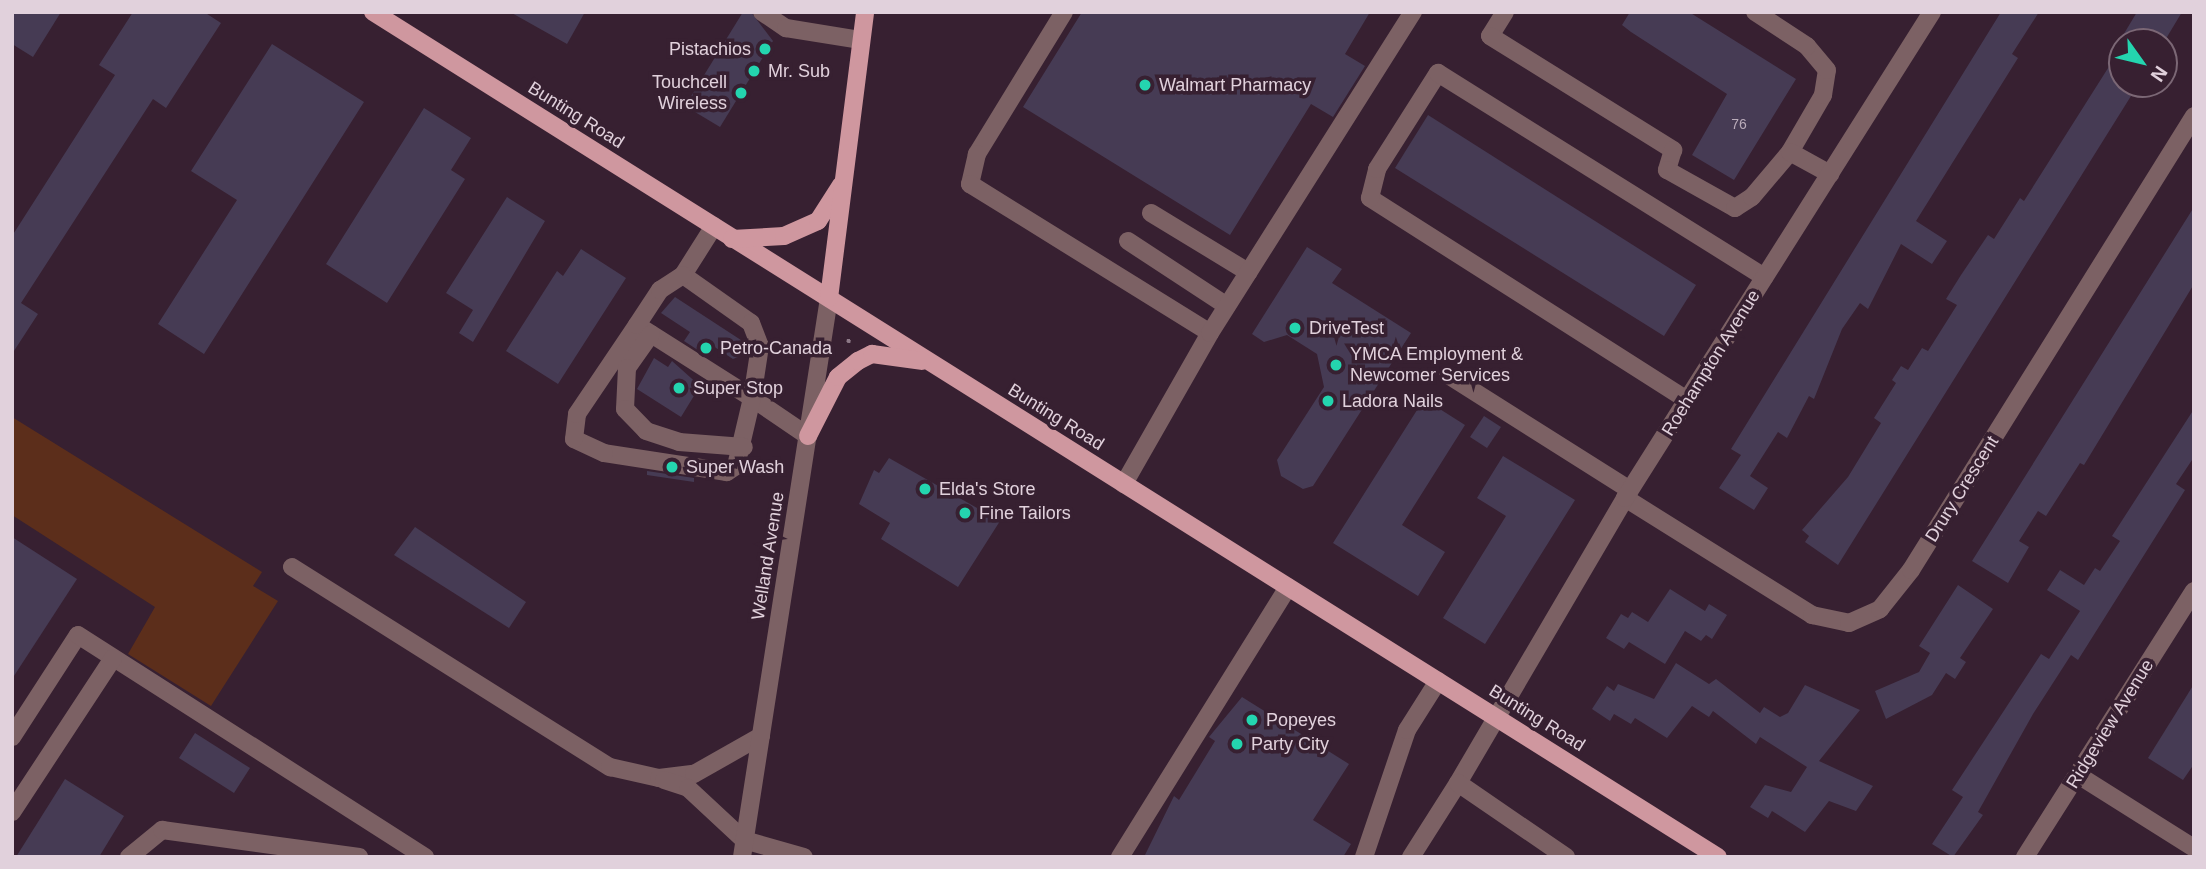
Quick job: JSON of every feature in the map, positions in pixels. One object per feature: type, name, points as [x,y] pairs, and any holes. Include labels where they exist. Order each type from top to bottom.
[{"type":"main road","name":"Bunting Road","points":[[373,12],[1714,856]]},
{"type":"main road","name":"Welland Avenue","points":[[829,298],[865,12]]},
{"type":"main road","points":[[732,239],[784,236],[818,222],[844,179]]},
{"type":"main road","points":[[808,436],[838,377],[858,361],[872,354],[929,362]]},
{"type":"street","points":[[762,12],[786,28],[861,40]]},
{"type":"street","points":[[1064,12],[976,154],[970,184],[1210,333]]},
{"type":"street","points":[[1124,484],[1210,333],[1413,12]]},
{"type":"street","points":[[1505,12],[1490,36],[1674,150],[1667,170],[1735,208],[1790,152],[1823,95],[1828,69],[1807,46],[1755,12]]},
{"type":"street","name":"Roehampton Avenue","points":[[1416,855],[1628,494],[1932,12]]},
{"type":"street","points":[[1688,400],[1370,198],[1377,169],[1438,73],[1765,276]]},
{"type":"street","name":"Drury Crescent","points":[[1448,375],[1812,615],[1849,623],[1880,609],[1911,570],[2194,117]]},
{"type":"street","points":[[1790,152],[1830,174]]},
{"type":"street","points":[[1151,213],[1248,272]]},
{"type":"street","points":[[714,226],[683,275],[660,290],[627,368],[625,410],[646,431],[679,442],[744,447]]},
{"type":"street","points":[[1128,241],[1227,306]]},
{"type":"street","points":[[644,329],[577,414],[574,439],[586,449],[727,472],[744,447],[760,346],[751,323],[683,275]]},
{"type":"street","name":"Welland Avenue","points":[[743,848],[829,298]]},
{"type":"street","points":[[644,329],[808,436]]},
{"type":"street","points":[[292,567],[610,767],[659,778],[688,788],[743,848],[804,857]]},
{"type":"street","points":[[1120,857],[1288,587]]},
{"type":"street","name":"Ridgeview Avenue","points":[[2025,857],[2194,591]]},
{"type":"street","points":[[12,737],[78,635],[425,857]]},
{"type":"street","points":[[12,812],[113,658]]},
{"type":"street","points":[[1364,857],[1406,730],[1438,681]]},
{"type":"street","points":[[659,778],[694,774],[761,736]]},
{"type":"street","points":[[2078,775],[2194,848]]},
{"type":"street","points":[[1458,783],[1566,857]]},
{"type":"street","points":[[129,857],[162,830],[359,857]]},
{"type":"path","points":[[844,340],[849,338]]},
{"type":"shaded area","points":[[12,417],[262,572],[253,586],[278,601],[211,706],[128,654],[155,607],[12,515]]},
{"type":"building","points":[[12,12],[61,12],[33,57],[12,44]]},
{"type":"building","points":[[133,12],[204,12],[221,23],[166,108],[153,99],[21,303],[38,314],[12,354],[12,236],[115,75],[99,65]]},
{"type":"building","points":[[510,12],[585,12],[567,44]]},
{"type":"building","points":[[743,12],[751,12],[773,41],[720,127],[685,106]]},
{"type":"building","points":[[1082,12],[1370,12],[1345,54],[1365,66],[1333,117],[1311,104],[1230,235],[1023,107]]},
{"type":"building","points":[[1630,12],[1689,12],[1796,79],[1734,180],[1692,155],[1727,94],[1622,25]]},
{"type":"building","points":[[2001,12],[2039,12],[2012,54],[2018,58],[1916,221],[1947,241],[1932,264],[1901,244],[1868,309],[1860,303],[1842,329],[1814,399],[1809,396],[1787,438],[1778,432],[1750,476],[1768,488],[1754,510],[1719,488],[1741,455],[1731,449]]},
{"type":"building","points":[[2137,12],[2182,12],[2172,28],[2127,28]]},
{"type":"building","points":[[272,44],[364,102],[204,354],[158,324],[237,200],[191,171]]},
{"type":"building","points":[[2108,68],[2108,98],[2130,98],[1838,565],[1805,542],[1809,536],[1802,530],[1848,477],[1881,423],[1874,418],[1896,383],[1892,380],[1901,366],[1908,370],[1922,348],[1928,351],[1957,305],[1946,299],[1961,275],[1988,235],[1994,239],[2020,198],[2024,201]]},
{"type":"building","points":[[424,108],[471,138],[451,170],[465,179],[387,303],[326,264]]},
{"type":"building","points":[[1428,115],[1696,285],[1664,336],[1395,168]]},
{"type":"building","points":[[507,197],[545,221],[473,342],[459,333],[473,310],[446,293]]},
{"type":"building","points":[[2194,207],[2194,284],[2084,465],[2080,463],[2046,516],[2038,511],[2019,541],[2029,547],[2008,583],[1972,561]]},
{"type":"building","points":[[1307,247],[1342,269],[1332,283],[1411,333],[1313,486],[1303,489],[1281,476],[1277,460],[1324,387],[1317,354],[1287,335],[1264,342],[1252,334]]},
{"type":"building","points":[[581,249],[626,278],[558,384],[506,351],[557,271],[563,276]]},
{"type":"building","points":[[675,297],[744,342],[746,354],[733,359],[713,346],[707,356],[684,341],[690,332],[661,313]]},
{"type":"building","points":[[654,358],[668,367],[672,361],[700,386],[681,417],[637,389]]},
{"type":"building","points":[[1424,399],[1465,425],[1402,525],[1445,552],[1418,596],[1333,543]]},
{"type":"building","points":[[2194,409],[2194,457],[2176,484],[2185,490],[2078,660],[2071,655],[2033,714],[1978,812],[1983,815],[1953,857],[1932,844],[1963,797],[1952,790],[2041,654],[2049,659],[2080,611],[2047,590],[2060,570],[2084,585],[2095,568],[2100,571],[2120,541],[2112,536]]},
{"type":"building","points":[[1484,416],[1501,427],[1487,448],[1470,437]]},
{"type":"building","points":[[1503,456],[1575,500],[1485,644],[1443,618],[1506,516],[1477,498]]},
{"type":"building","points":[[889,458],[1000,521],[958,587],[881,539],[890,523],[859,504],[874,470],[879,473]]},
{"type":"building","points":[[647,471],[694,478],[694,482],[647,475]]},
{"type":"building","points":[[415,527],[526,602],[509,628],[394,555]]},
{"type":"building","points":[[12,537],[77,579],[12,679]]},
{"type":"building","points":[[1958,585],[1993,609],[1960,658],[1966,662],[1955,679],[1946,673],[1932,695],[1886,719],[1875,691],[1919,672],[1930,653],[1919,646]]},
{"type":"building","points":[[1670,589],[1705,611],[1709,604],[1727,615],[1712,639],[1706,635],[1701,641],[1685,631],[1665,664],[1629,642],[1624,649],[1606,638],[1621,614],[1628,618],[1632,612],[1648,622]]},
{"type":"building","points":[[1676,663],[1709,684],[1716,679],[1760,713],[1764,707],[1780,717],[1788,713],[1805,685],[1860,710],[1819,761],[1873,786],[1856,811],[1829,801],[1805,832],[1772,811],[1768,818],[1750,807],[1765,785],[1791,792],[1807,767],[1760,737],[1756,744],[1713,711],[1709,717],[1692,706],[1667,738],[1635,718],[1631,724],[1614,714],[1610,721],[1592,709],[1607,686],[1614,691],[1618,684],[1654,699]]},
{"type":"building","points":[[2194,684],[2194,764],[2183,780],[2148,758]]},
{"type":"building","points":[[1242,697],[1349,764],[1313,820],[1351,844],[1343,857],[1144,857],[1174,796],[1179,800],[1215,741],[1209,737]]},
{"type":"building","points":[[195,733],[250,768],[234,793],[179,758]]},
{"type":"building","points":[[65,779],[124,816],[99,857],[16,857]]},
{"type":"place","name":"Pistachios","points":[[765,49]]},
{"type":"place","name":"Mr. Sub","points":[[754,71]]},
{"type":"place","name":"Walmart Pharmacy","points":[[1145,85]]},
{"type":"place","name":"Touchcell Wireless","points":[[741,93]]},
{"type":"place","name":"DriveTest","points":[[1295,328]]},
{"type":"place","name":"Petro-Canada","points":[[706,348]]},
{"type":"place","name":"YMCA Employment & Newcomer Services","points":[[1336,365]]},
{"type":"place","name":"Super Stop","points":[[679,388]]},
{"type":"place","name":"Ladora Nails","points":[[1328,401]]},
{"type":"place","name":"Super Wash","points":[[672,467]]},
{"type":"place","name":"Elda's Store","points":[[925,489]]},
{"type":"place","name":"Fine Tailors","points":[[965,513]]},
{"type":"place","name":"Popeyes","points":[[1252,720]]},
{"type":"place","name":"Party City","points":[[1237,744]]}]
